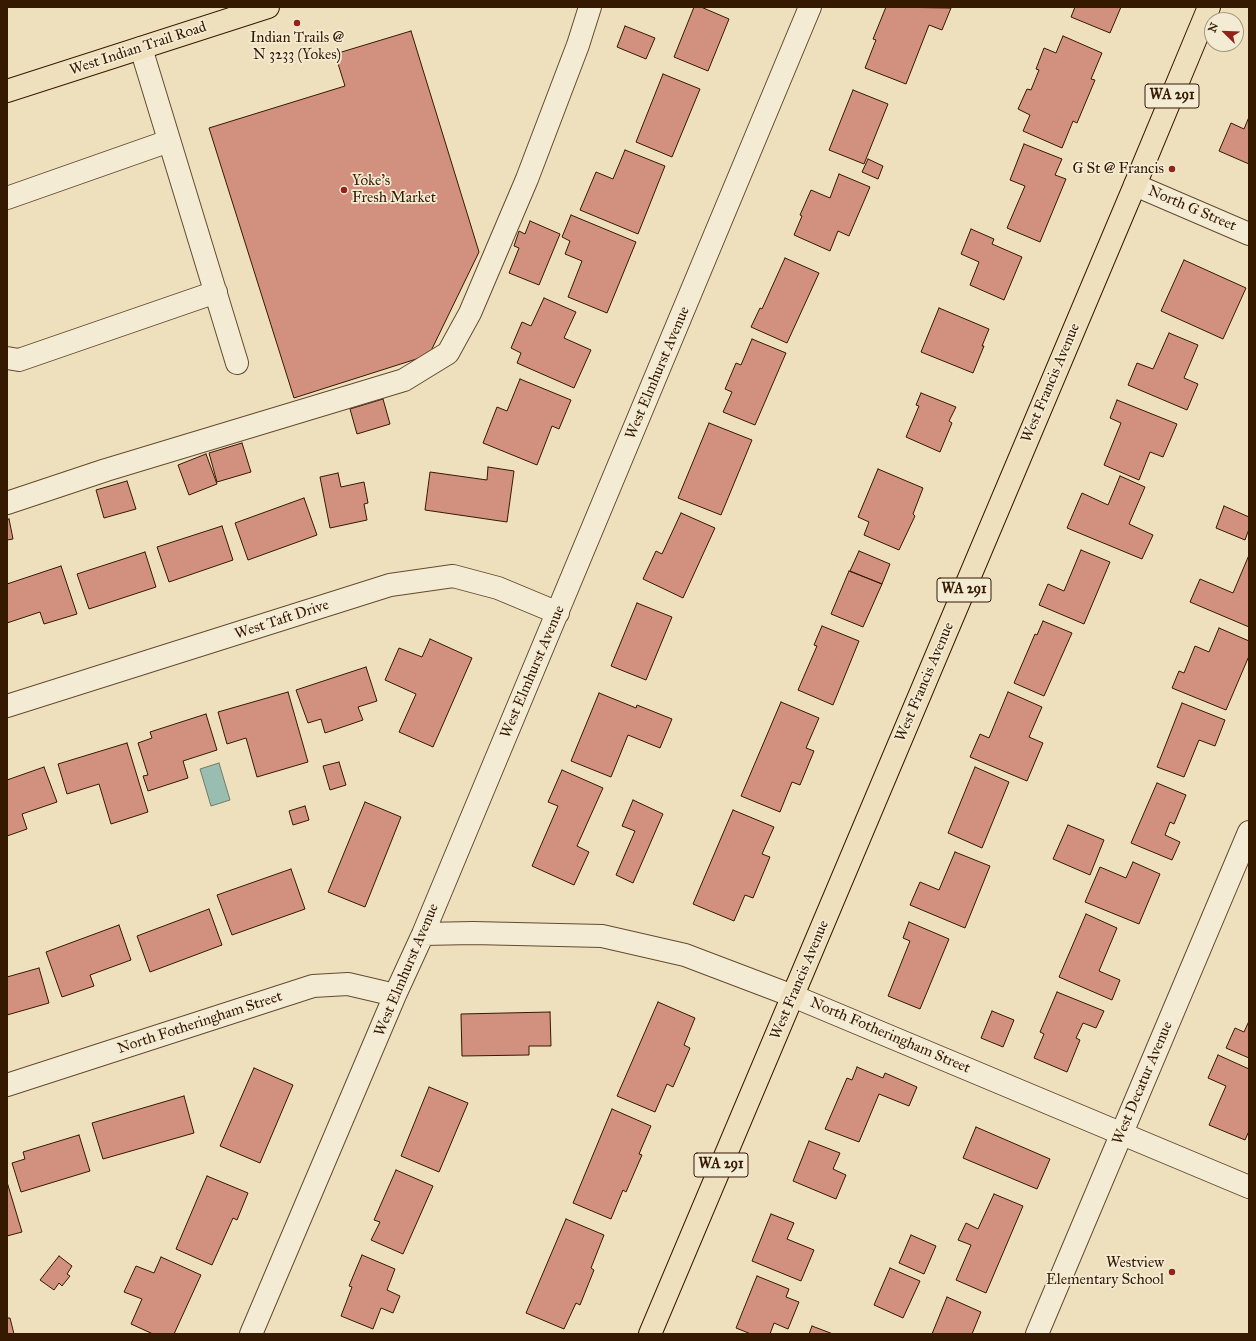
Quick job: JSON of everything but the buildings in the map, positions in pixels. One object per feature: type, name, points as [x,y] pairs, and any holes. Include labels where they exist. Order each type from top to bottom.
[{"type":"main road","name":"West Indian Trail Road","points":[[7,91],[268,7]]},
{"type":"main road","name":"West Francis Avenue","points":[[650,1334],[1209,7]]},
{"type":"street","points":[[7,503],[106,470],[404,380],[448,353],[470,313],[526,179],[578,45],[590,7]]},
{"type":"street","name":"West Elmhurst Avenue","points":[[251,1334],[395,995],[423,934],[810,7]]},
{"type":"street","points":[[141,48],[238,363]]},
{"type":"street","points":[[7,198],[169,141]]},
{"type":"street","name":"North G Street","points":[[1135,185],[1249,234]]},
{"type":"street","points":[[7,358],[19,360],[216,292]]},
{"type":"street","name":"West Taft Drive","points":[[7,706],[390,585],[453,576],[498,588],[558,613]]},
{"type":"street","name":"West Decatur Avenue","points":[[1037,1334],[1249,832]]},
{"type":"street","name":"North Fotheringham Street","points":[[423,934],[473,933],[602,936],[685,955],[793,996],[1249,1187]]},
{"type":"street","name":"North Fotheringham Street","points":[[7,1085],[313,986],[348,984],[395,995]]},
{"type":"water","points":[[219,763],[230,800],[211,806],[200,769]]},
{"type":"place","name":"Indian Trails @ N 3233 (Yokes)","points":[[297,23]]},
{"type":"place","name":"G St @ Francis","points":[[1172,169]]},
{"type":"place","name":"Yoke's Fresh Market","points":[[344,190]]},
{"type":"place","name":"Westview Elementary School","points":[[1172,1272]]}]
